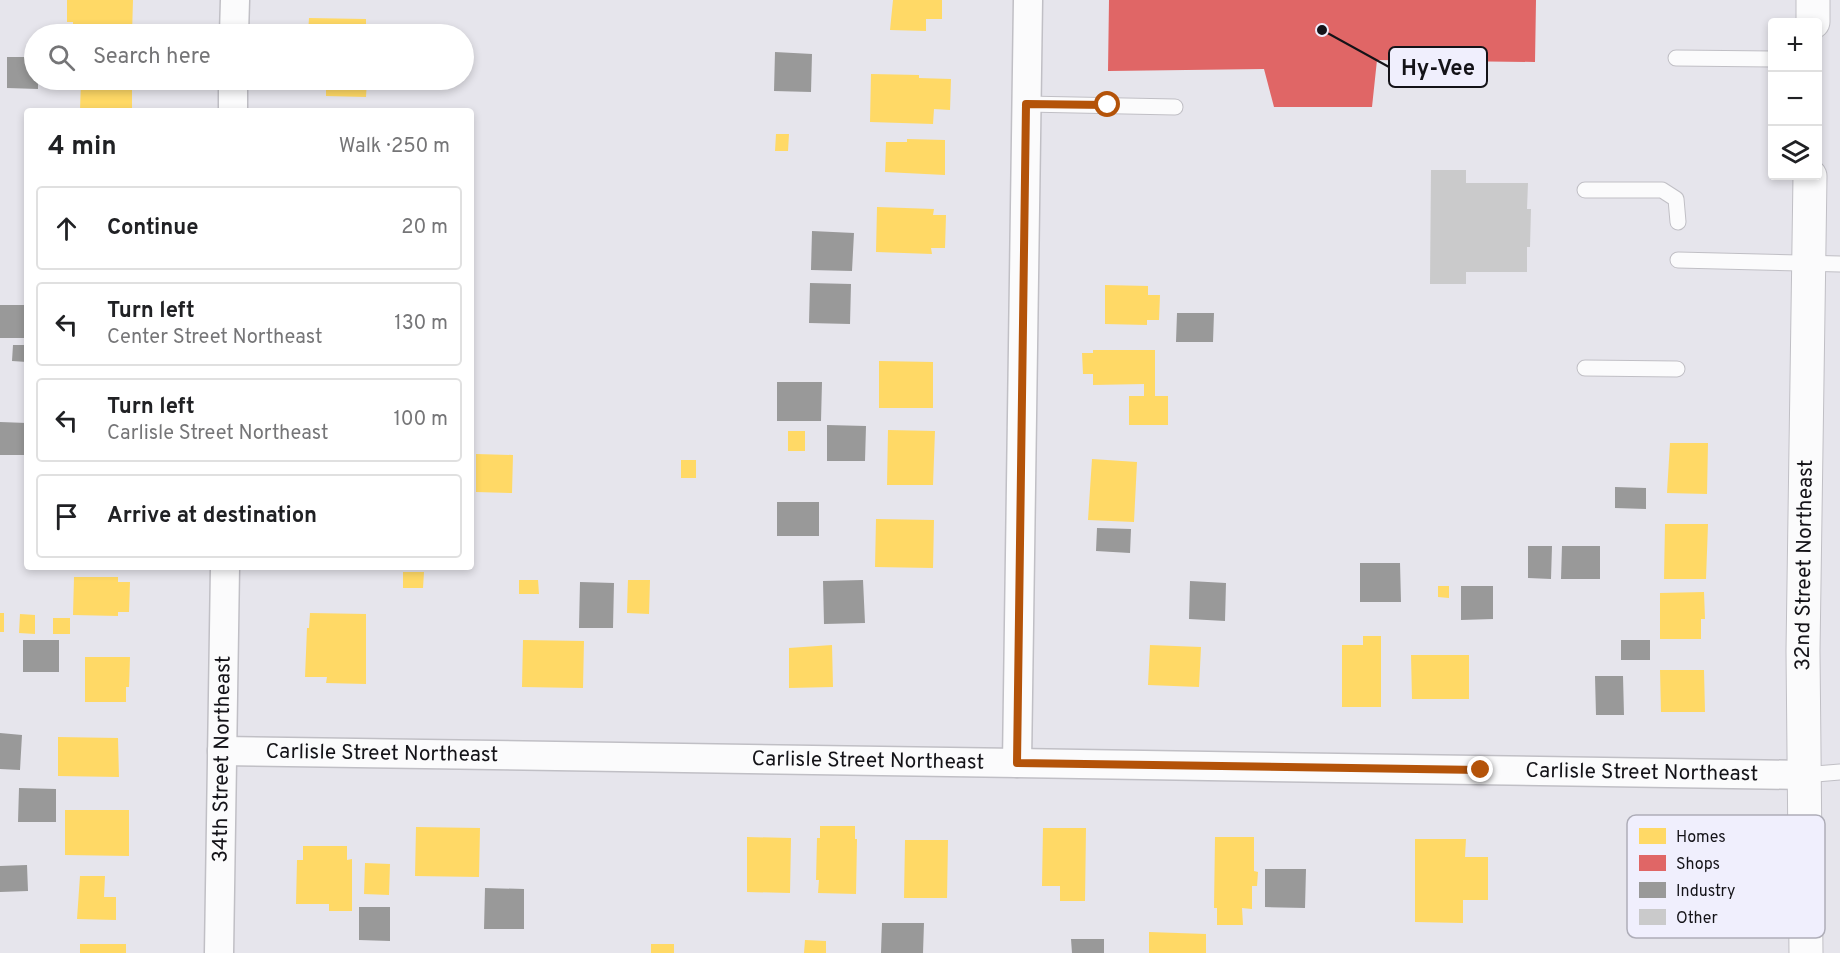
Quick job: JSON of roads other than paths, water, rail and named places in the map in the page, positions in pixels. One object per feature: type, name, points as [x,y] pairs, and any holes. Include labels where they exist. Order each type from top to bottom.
[{"type":"main road","points":[[1813,0],[1813,18]]},
{"type":"main road","name":"32nd Street Northeast","points":[[1804,815],[1803,651],[1824,264],[1811,180]]},
{"type":"main road","name":"32nd Street Northeast","points":[[1806,938],[1806,953]]},
{"type":"street","points":[[234,24],[235,0]]},
{"type":"street","points":[[1017,763],[1028,0]]},
{"type":"street","points":[[233,90],[233,108]]},
{"type":"street","name":"34th Street Northeast","points":[[219,953],[225,570]]},
{"type":"street","name":"Carlisle Street Northeast","points":[[222,751],[1804,775]]},
{"type":"lane","points":[[1676,58],[1768,59]]},
{"type":"lane","points":[[1026,104],[1175,107]]},
{"type":"lane","points":[[1585,190],[1662,190],[1676,199],[1678,222]]},
{"type":"lane","points":[[1678,260],[1824,264]]},
{"type":"lane","points":[[1585,368],[1677,369]]},
{"type":"lane","points":[[1804,775],[1840,772]]},
{"type":"place","name":"Hy-Vee","points":[[1322,30]]}]
